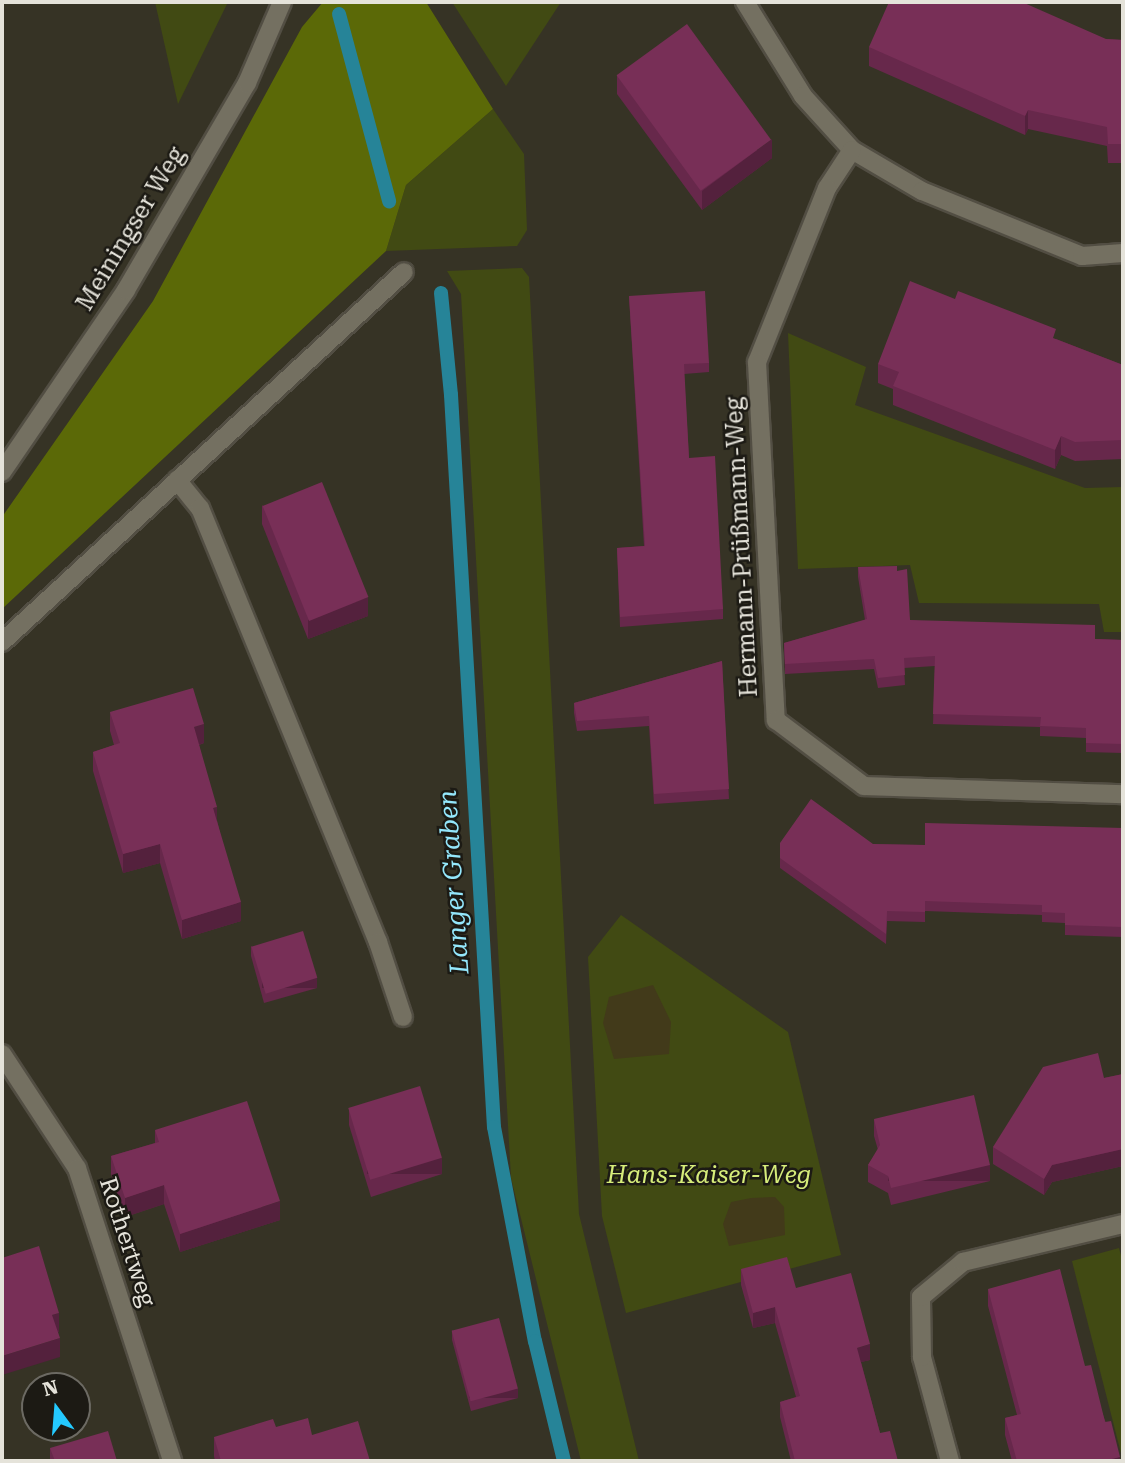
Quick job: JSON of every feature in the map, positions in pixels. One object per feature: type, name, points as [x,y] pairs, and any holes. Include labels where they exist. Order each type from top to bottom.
[{"type":"street","name":"Meiningser Weg","points":[[2,472],[125,290],[247,83],[282,2]]},
{"type":"street","points":[[745,2],[803,96],[852,150],[922,191],[1082,256],[1123,253]]},
{"type":"street","name":"Hermann-Prüßmann-Weg","points":[[852,150],[827,188],[757,362],[776,720],[864,786],[1123,794]]},
{"type":"street","points":[[2,642],[404,272]]},
{"type":"street","points":[[177,480],[200,508],[378,942],[403,1017]]},
{"type":"street","name":"Rothertweg","points":[[2,1054],[77,1168],[172,1461]]},
{"type":"street","points":[[950,1461],[922,1357],[921,1297],[963,1262],[1123,1224]]},
{"type":"green space","points":[[155,2],[228,2],[178,104]]},
{"type":"green space","points":[[323,2],[426,2],[493,109],[406,185],[386,251],[2,609],[2,517],[153,301],[302,27]]},
{"type":"green space","points":[[452,2],[561,2],[506,86]]},
{"type":"green space","points":[[493,109],[524,154],[527,230],[517,246],[386,251],[406,185]]},
{"type":"green space","points":[[522,268],[529,277],[579,1214],[639,1461],[581,1461],[511,1178],[461,294],[447,271]]},
{"type":"green space","points":[[788,333],[866,367],[855,405],[1085,488],[1123,487],[1123,632],[1104,632],[1099,604],[919,603],[910,565],[798,569]]},
{"type":"green space","name":"Hans-Kaiser-Weg","points":[[621,915],[788,1032],[841,1255],[626,1313],[602,1216],[588,957]]},
{"type":"green space","points":[[1119,1248],[1123,1263],[1123,1461],[1072,1261]]},
{"type":"sand","points":[[653,985],[671,1022],[669,1054],[614,1059],[603,1023],[609,997]]},
{"type":"sand","points":[[775,1197],[784,1207],[785,1235],[729,1246],[723,1224],[731,1202]]},
{"type":"building","points":[[889,2],[1022,2],[1106,39],[1123,40],[1123,144],[1108,144],[1107,127],[1028,110],[1025,116],[869,47]]},
{"type":"building","points":[[687,24],[771,140],[701,191],[617,75]]},
{"type":"building","points":[[910,281],[955,299],[958,291],[1056,329],[1053,338],[1123,365],[1123,440],[1075,442],[1061,436],[1055,450],[893,386],[899,372],[878,364]]},
{"type":"building","points":[[705,291],[709,363],[684,364],[689,458],[715,456],[723,609],[620,617],[617,548],[645,546],[629,296]]},
{"type":"building","points":[[322,482],[368,597],[309,621],[263,506]]},
{"type":"building","points":[[897,566],[897,571],[907,569],[910,620],[1095,625],[1095,639],[1123,640],[1123,744],[1086,743],[1086,728],[1040,726],[1041,717],[933,714],[935,656],[904,658],[905,675],[878,678],[874,659],[785,664],[784,643],[867,619],[858,567]]},
{"type":"building","points":[[722,661],[729,789],[654,794],[649,716],[577,721],[574,703]]},
{"type":"building","points":[[193,688],[204,724],[194,727],[217,807],[213,808],[241,902],[182,920],[160,844],[123,854],[93,752],[120,743],[110,712]]},
{"type":"building","points":[[811,799],[873,844],[925,845],[925,823],[1123,828],[1123,927],[1065,925],[1065,913],[1042,912],[1042,905],[925,901],[925,912],[887,911],[886,934],[780,858],[780,843]]},
{"type":"building","points":[[303,931],[317,978],[266,994],[251,947]]},
{"type":"building","points":[[1098,1053],[1104,1078],[1123,1074],[1123,1149],[1052,1165],[1044,1179],[993,1147],[1043,1067]]},
{"type":"building","points":[[420,1086],[442,1158],[370,1180],[348,1108]]},
{"type":"building","points":[[974,1095],[990,1165],[891,1188],[888,1176],[868,1165],[880,1145],[874,1119]]},
{"type":"building","points":[[247,1101],[280,1201],[180,1234],[164,1185],[125,1198],[111,1156],[159,1142],[155,1130]]},
{"type":"building","points":[[39,1246],[59,1313],[52,1315],[60,1338],[2,1356],[2,1258]]},
{"type":"building","points":[[787,1257],[796,1288],[851,1273],[870,1344],[857,1348],[880,1433],[890,1431],[898,1461],[795,1461],[780,1402],[800,1396],[775,1307],[753,1313],[741,1269]]},
{"type":"building","points":[[1060,1269],[1085,1366],[1091,1365],[1105,1422],[1111,1421],[1120,1457],[1103,1461],[1017,1461],[1005,1418],[1021,1414],[988,1289]]},
{"type":"building","points":[[499,1318],[518,1389],[471,1401],[452,1331]]},
{"type":"building","points":[[308,1418],[312,1435],[358,1421],[370,1461],[221,1461],[214,1437],[273,1419],[276,1427]]},
{"type":"building","points":[[108,1431],[117,1461],[55,1461],[50,1448],[70,1442],[91,1442],[91,1436]]},
{"type":"waterway","name":"Langer Graben","points":[[339,14],[389,201]]},
{"type":"waterway","name":"Langer Graben","points":[[441,293],[451,395],[494,1127],[535,1341],[564,1461]]}]
